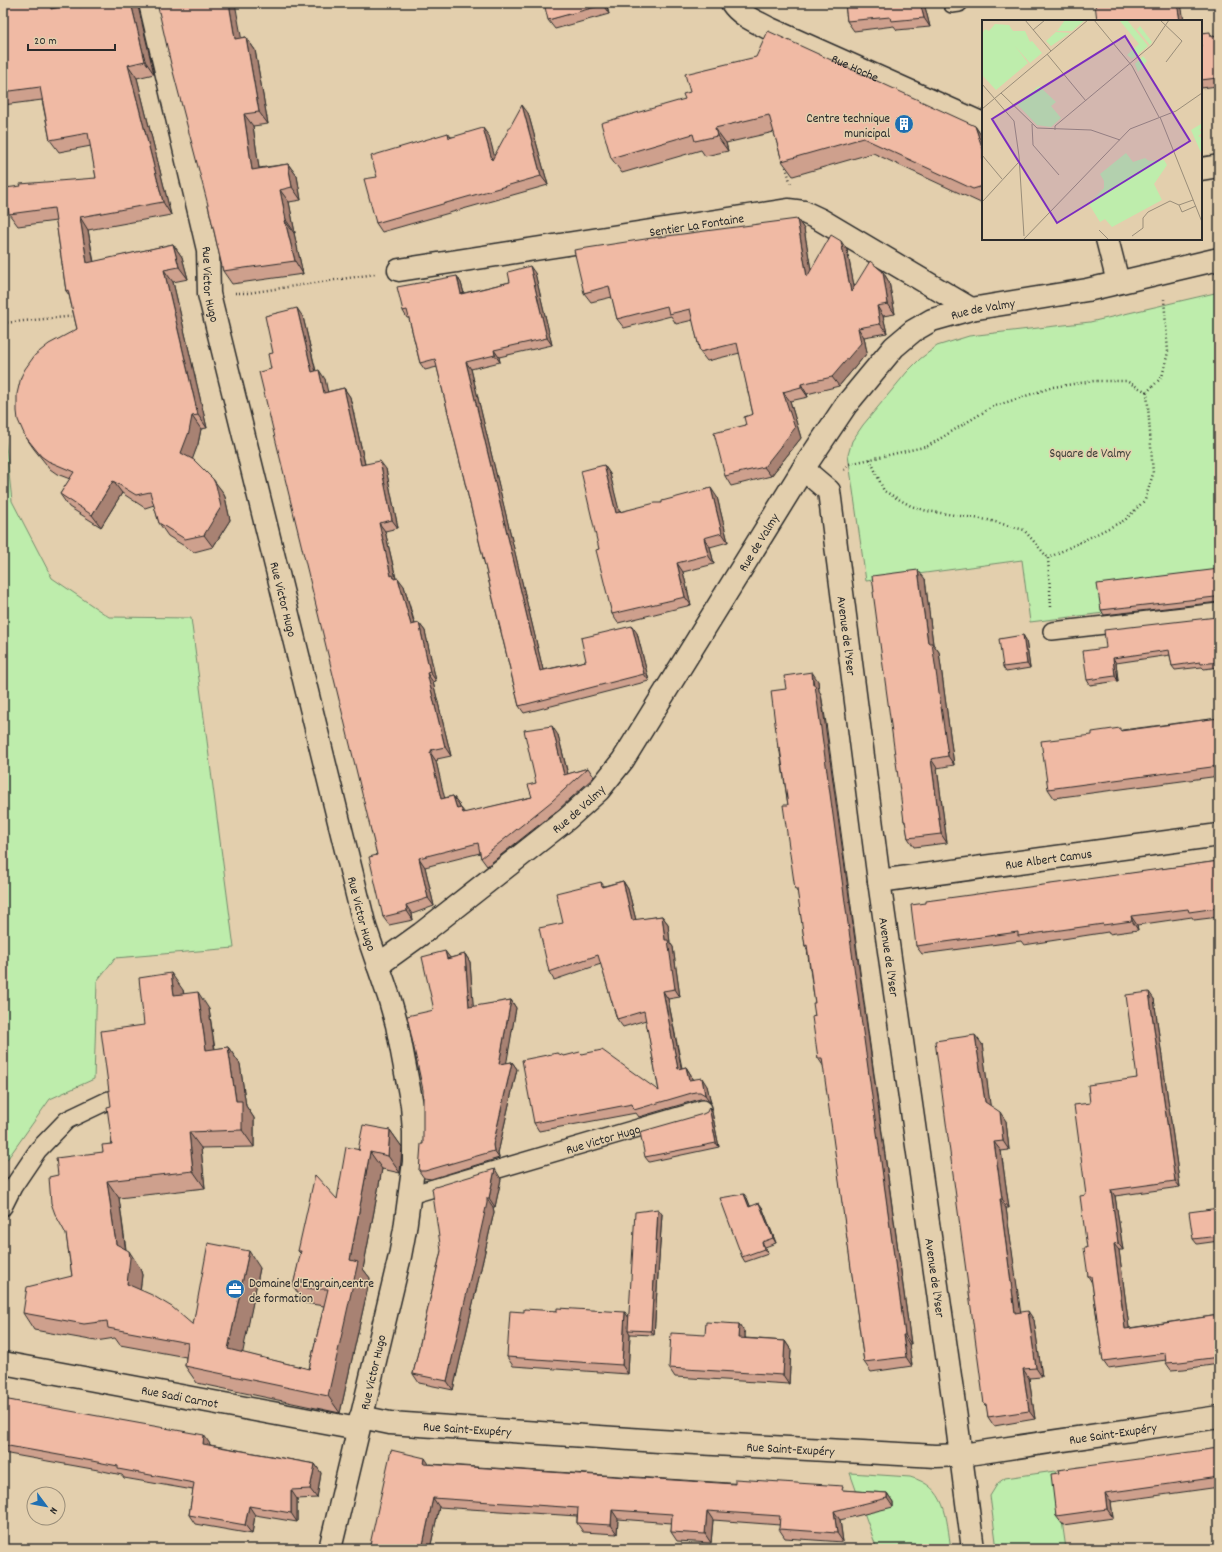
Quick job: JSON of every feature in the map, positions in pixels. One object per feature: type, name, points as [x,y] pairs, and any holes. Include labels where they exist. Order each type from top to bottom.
[{"type":"street","name":"Rue Victor Hugo","points":[[150,3],[208,250],[209,294],[365,927],[389,997],[412,1105],[414,1162],[400,1256],[330,1549]]},
{"type":"street","name":"Rue Hoche","points":[[732,3],[742,14],[768,28],[982,124]]},
{"type":"street","points":[[1202,169],[1219,166]]},
{"type":"street","name":"Sentier La Fontaine","points":[[399,270],[788,210],[804,212],[821,220],[971,309]]},
{"type":"street","points":[[1107,240],[1118,282]]},
{"type":"street","name":"Rue de Valmy","points":[[378,965],[421,934],[566,819],[606,782],[623,760],[803,469],[846,405],[894,347],[913,331],[932,320],[971,309],[1086,290],[1219,259]]},
{"type":"street","points":[[803,469],[829,491]]},
{"type":"street","name":"Avenue de l'Yser","points":[[829,491],[879,881],[962,1455],[973,1549]]},
{"type":"street","name":"Rue Albert Camus","points":[[879,881],[1219,835]]},
{"type":"street","name":"Rue Sadi Carnot","points":[[3,1363],[359,1423]]},
{"type":"street","name":"Rue Saint-Exupéry","points":[[359,1423],[390,1422],[651,1440],[936,1456],[962,1455],[1219,1417]]},
{"type":"lane","points":[[1052,631],[1219,612]]},
{"type":"lane","points":[[3,1208],[13,1187],[38,1150],[68,1120],[109,1100]]},
{"type":"lane","name":"Rue Victor Hugo","points":[[410,1195],[703,1109]]},
{"type":"path","points":[[784,160],[796,211]]},
{"type":"path","points":[[1048,558],[1125,520],[1145,500],[1153,474],[1147,392],[1162,377],[1168,352],[1162,272]]},
{"type":"path","points":[[829,491],[849,464],[928,446],[992,407],[1053,387],[1094,381],[1126,381],[1147,392]]},
{"type":"path","points":[[870,459],[884,490],[911,506],[927,511],[988,520],[1024,530],[1048,558],[1052,631]]},
{"type":"green space","name":"Square de Valmy","points":[[1219,292],[1219,573],[1104,613],[1030,622],[1022,560],[866,581],[848,455],[852,441],[863,425],[907,372],[920,359],[937,346],[969,336],[1090,322]]},
{"type":"green space","points":[[3,419],[12,501],[52,578],[109,617],[191,618],[234,948],[115,958],[97,981],[94,1079],[50,1099],[6,1161],[3,1169]]},
{"type":"green space","points":[[1055,1471],[1066,1549],[997,1549],[990,1496],[998,1483],[1005,1478]]},
{"type":"green space","points":[[850,1473],[910,1477],[931,1488],[938,1496],[946,1515],[951,1549],[877,1549]]},
{"type":"building","points":[[3,3],[50,3],[51,9],[79,3],[80,7],[94,3],[131,3],[145,61],[128,65],[163,202],[80,217],[87,263],[173,244],[179,267],[164,270],[198,415],[192,416],[189,432],[181,453],[194,460],[213,479],[216,485],[221,507],[204,535],[185,539],[159,523],[150,492],[136,495],[113,481],[92,515],[60,494],[74,472],[48,461],[41,456],[25,436],[18,420],[17,394],[21,377],[25,369],[35,355],[49,344],[77,329],[68,290],[66,291],[54,208],[9,214],[5,188],[21,186],[20,184],[96,178],[88,133],[50,140],[40,87],[3,92]]},
{"type":"building","points":[[157,3],[229,3],[235,39],[246,37],[259,112],[244,114],[252,170],[288,164],[292,187],[280,190],[285,221],[295,261],[223,271],[208,205],[171,64]]},
{"type":"building","points":[[544,3],[602,3],[603,5],[548,20]]},
{"type":"building","points":[[845,3],[920,3],[924,18],[891,21],[890,17],[847,21]]},
{"type":"building","points":[[1095,3],[1177,3],[1180,20],[1097,20]]},
{"type":"building","points":[[768,31],[975,126],[982,147],[982,186],[973,189],[863,138],[782,161],[769,115],[715,128],[717,136],[695,141],[693,134],[611,158],[601,123],[685,99],[683,94],[690,92],[685,74],[756,57]]},
{"type":"building","points":[[1210,32],[1211,37],[1219,36],[1219,86],[1217,78],[1202,80],[1202,33]]},
{"type":"building","points":[[522,105],[541,176],[376,223],[364,179],[377,177],[371,156],[448,133],[449,138],[483,128],[492,160]]},
{"type":"building","points":[[797,219],[807,277],[831,235],[841,241],[851,292],[870,261],[883,272],[888,304],[877,306],[880,324],[858,328],[861,343],[832,377],[801,384],[801,387],[783,392],[795,428],[764,467],[725,476],[714,433],[746,425],[744,417],[753,414],[737,343],[700,352],[690,309],[669,314],[667,306],[617,319],[609,286],[584,293],[574,250]]},
{"type":"building","points":[[530,266],[547,338],[494,350],[495,355],[466,362],[540,671],[586,661],[581,638],[632,626],[644,674],[519,706],[435,359],[420,363],[407,310],[403,311],[397,287],[457,276],[461,294],[510,282],[508,272]]},
{"type":"building","points":[[297,308],[312,372],[319,370],[324,393],[344,388],[361,465],[380,461],[392,520],[379,523],[391,576],[393,575],[394,579],[398,578],[411,625],[419,623],[430,672],[427,673],[445,747],[431,750],[432,752],[430,752],[441,799],[453,796],[457,809],[461,808],[463,813],[532,797],[528,785],[536,783],[524,730],[552,726],[564,775],[588,768],[552,801],[481,858],[478,843],[419,858],[428,898],[406,905],[407,911],[383,917],[369,857],[377,855],[259,372],[271,369],[268,354],[273,353],[265,316]]},
{"type":"building","points":[[604,465],[616,513],[655,503],[662,503],[662,501],[711,488],[722,533],[704,538],[708,555],[677,563],[685,597],[612,614],[596,550],[599,549],[581,471]]},
{"type":"building","points":[[1219,569],[1219,598],[1215,597],[1101,610],[1097,584]]},
{"type":"building","points":[[918,570],[928,643],[932,643],[948,756],[931,759],[941,834],[908,838],[904,821],[872,576]]},
{"type":"building","points":[[1219,616],[1219,662],[1201,664],[1200,662],[1172,666],[1169,650],[1113,658],[1115,676],[1087,680],[1083,651],[1106,648],[1104,630]]},
{"type":"building","points":[[1023,635],[1027,664],[1003,667],[999,639]]},
{"type":"building","points":[[812,672],[905,1335],[903,1335],[906,1357],[864,1362],[822,1058],[818,1058],[812,1017],[815,1016],[813,1003],[815,1003],[807,945],[805,946],[797,889],[795,889],[783,805],[788,805],[780,748],[778,748],[771,691],[786,689],[784,676]]},
{"type":"building","points":[[1219,718],[1219,766],[1048,789],[1041,741],[1092,735],[1092,732],[1120,728],[1120,731]]},
{"type":"building","points":[[1219,861],[1219,905],[1216,906],[1217,908],[1189,912],[1188,909],[1131,916],[1132,921],[1018,936],[1018,932],[916,946],[911,905],[926,903],[926,901]]},
{"type":"building","points":[[623,881],[632,920],[662,916],[665,940],[668,940],[675,989],[663,991],[678,1069],[686,1067],[689,1080],[702,1078],[705,1095],[700,1092],[695,1092],[634,1110],[632,1104],[534,1123],[522,1060],[557,1053],[564,1056],[580,1052],[582,1054],[602,1050],[659,1091],[644,1011],[617,1019],[598,955],[549,972],[539,928],[563,923],[556,893],[601,882],[602,887]]},
{"type":"building","points":[[445,951],[447,959],[465,954],[469,1007],[511,1000],[499,1064],[512,1062],[493,1145],[494,1151],[425,1171],[419,1171],[421,1144],[423,1144],[423,1090],[407,1016],[434,1010],[422,957]]},
{"type":"building","points":[[171,973],[174,995],[198,992],[206,1050],[228,1047],[236,1101],[242,1101],[242,1130],[189,1132],[193,1171],[107,1181],[116,1244],[129,1251],[130,1258],[127,1284],[152,1295],[172,1307],[193,1325],[208,1243],[249,1251],[228,1349],[309,1369],[328,1289],[293,1286],[301,1251],[298,1251],[315,1175],[337,1199],[346,1147],[358,1150],[363,1125],[390,1130],[388,1156],[370,1152],[350,1260],[358,1262],[328,1396],[185,1366],[188,1343],[108,1328],[107,1321],[84,1324],[23,1313],[27,1287],[72,1276],[66,1234],[51,1203],[49,1177],[58,1175],[56,1158],[103,1152],[102,1145],[112,1144],[107,1107],[111,1106],[101,1031],[144,1025],[139,978]]},
{"type":"building","points":[[1149,992],[1175,1181],[1111,1190],[1118,1243],[1114,1244],[1125,1329],[1219,1315],[1219,1357],[1166,1363],[1165,1353],[1103,1361],[1091,1276],[1088,1276],[1084,1248],[1087,1248],[1080,1196],[1086,1195],[1074,1105],[1090,1103],[1088,1085],[1137,1078],[1126,995]]},
{"type":"building","points":[[975,1035],[985,1102],[1000,1112],[1003,1141],[994,1142],[1015,1313],[1028,1311],[1036,1368],[1023,1369],[1029,1411],[988,1417],[986,1404],[984,1404],[935,1041]]},
{"type":"building","points":[[709,1107],[716,1143],[645,1157],[640,1132],[703,1114],[707,1112]]},
{"type":"building","points":[[495,1169],[489,1198],[487,1198],[447,1381],[413,1374],[441,1251],[432,1188]]},
{"type":"building","points":[[744,1194],[749,1207],[759,1203],[773,1238],[762,1242],[764,1249],[742,1257],[720,1198]]},
{"type":"building","points":[[1219,1208],[1219,1236],[1193,1239],[1189,1212]]},
{"type":"building","points":[[658,1209],[651,1331],[628,1330],[635,1212]]},
{"type":"building","points":[[557,1308],[625,1312],[622,1365],[507,1357],[510,1311],[524,1312],[524,1309],[557,1311]]},
{"type":"building","points":[[706,1322],[739,1324],[738,1338],[785,1341],[783,1375],[669,1368],[671,1333],[705,1335]]},
{"type":"building","points":[[3,1399],[204,1435],[203,1444],[315,1464],[310,1489],[291,1490],[291,1513],[249,1506],[245,1525],[189,1515],[194,1483],[118,1469],[118,1466],[3,1445]]},
{"type":"building","points":[[1219,1448],[1219,1477],[1105,1493],[1107,1509],[1056,1516],[1051,1474],[1059,1473],[1058,1470]]},
{"type":"building","points":[[391,1450],[425,1458],[424,1464],[735,1484],[735,1479],[843,1486],[842,1490],[887,1493],[887,1498],[834,1511],[837,1533],[779,1529],[780,1516],[707,1511],[705,1534],[671,1532],[672,1514],[612,1510],[611,1525],[577,1523],[578,1508],[433,1498],[422,1549],[369,1549]]},
{"type":"building","points":[[3,1545],[25,1549],[3,1549]]},
{"type":"place","name":"Centre technique municipal","points":[[904,124]]},
{"type":"place","name":"Domaine d'Engrain,centre de formation","points":[[235,1289]]}]
